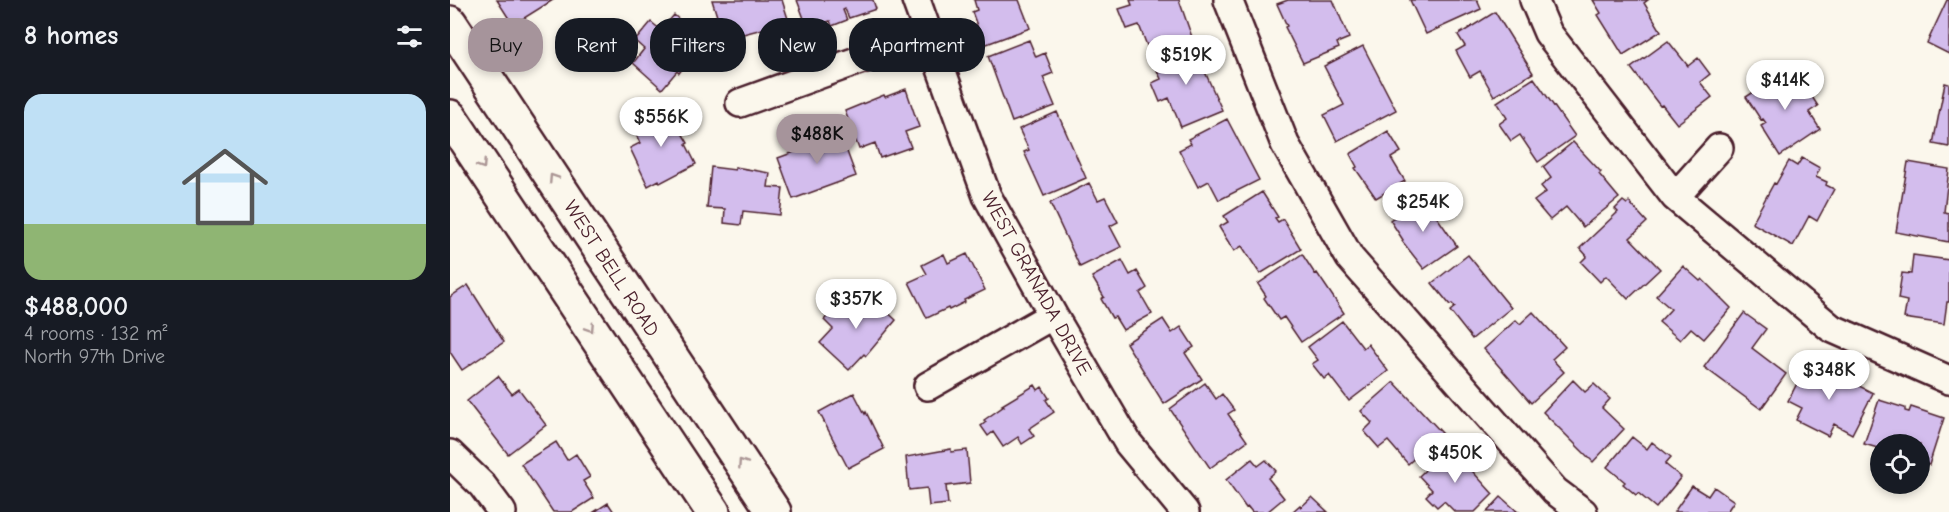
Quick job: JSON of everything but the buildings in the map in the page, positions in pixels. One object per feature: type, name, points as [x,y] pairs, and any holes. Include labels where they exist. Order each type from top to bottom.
[{"type":"main road","name":"WEST BELL ROAD","points":[[450,22],[774,512]]},
{"type":"main road","points":[[450,117],[713,512]]},
{"type":"street","name":"WEST GRANADA DRIVE","points":[[916,0],[923,18]]},
{"type":"street","points":[[1228,0],[1285,144],[1350,258],[1555,491],[1583,512]]},
{"type":"street","points":[[1534,0],[1548,33],[1675,197],[1832,328],[1949,380]]},
{"type":"street","points":[[740,103],[849,64]]},
{"type":"street","name":"WEST GRANADA DRIVE","points":[[942,72],[987,196],[1128,443],[1185,512]]},
{"type":"street","points":[[1675,197],[1719,148]]},
{"type":"street","points":[[928,386],[1053,315]]},
{"type":"street","points":[[450,454],[482,485],[501,512]]}]
